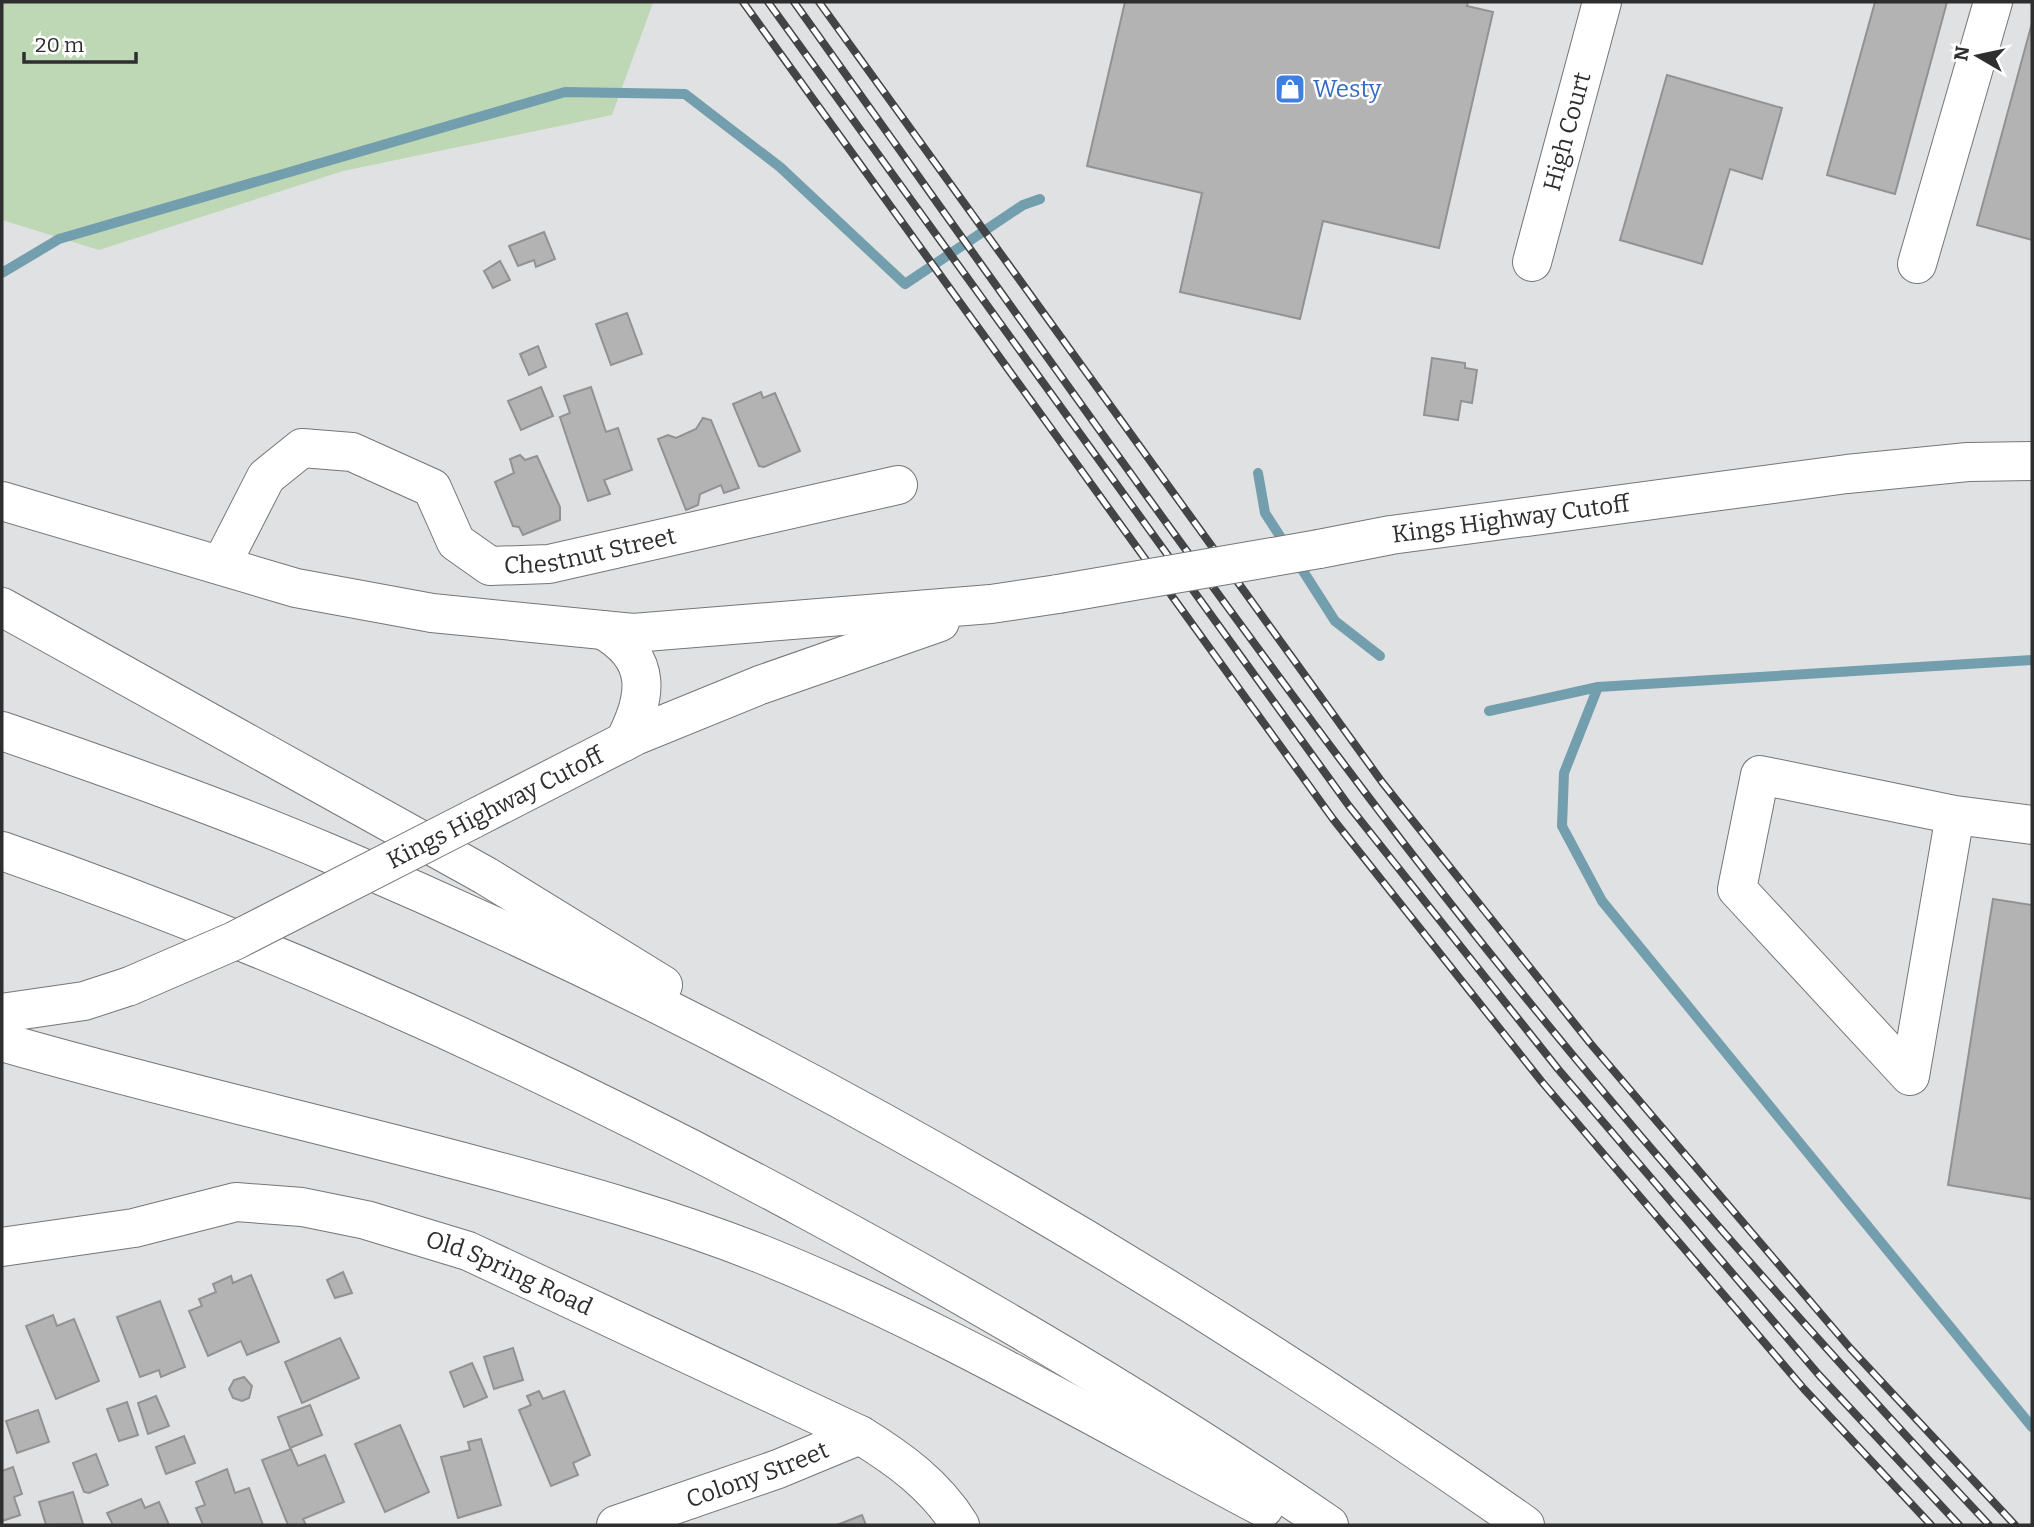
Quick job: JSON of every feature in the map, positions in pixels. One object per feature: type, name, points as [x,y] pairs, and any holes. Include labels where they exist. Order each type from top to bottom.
[{"type":"main road","name":"High Court","points":[[1532,261],[1602,2]]},
{"type":"main road","points":[[1917,264],[1993,2]]},
{"type":"main road","name":"Chestnut Street","points":[[221,565],[266,477],[302,448],[352,453],[432,488],[456,542],[489,566],[549,564],[898,485]]},
{"type":"main road","name":"Kings Highway Cutoff","points":[[2,501],[296,588],[432,613],[633,633],[991,604],[1391,535],[1847,474],[1968,463],[2032,461]]},
{"type":"main road","name":"Kings Highway Cutoff","points":[[2,1013],[84,1001],[130,986],[234,941],[624,742],[760,685],[991,604]]},
{"type":"main road","points":[[2,607],[577,929],[823,1089]]},
{"type":"main road","points":[[603,630],[616,638],[630,653],[644,690],[642,705],[624,742]]},
{"type":"main road","points":[[2,731],[197,801],[350,862],[569,962],[823,1089],[1062,1223],[1179,1294],[1411,1446],[1525,1525]]},
{"type":"main road","points":[[1955,816],[1910,1076],[1737,889],[1760,775],[1955,816],[2032,825]]},
{"type":"main road","points":[[2,851],[269,953],[494,1052],[626,1115],[982,1306],[1211,1447],[1329,1525]]},
{"type":"main road","points":[[2,1042],[98,1070],[530,1180],[684,1226],[762,1254],[999,1367],[1295,1525]]},
{"type":"main road","name":"Old Spring Road","points":[[2,1247],[134,1228],[236,1202],[302,1207],[366,1220],[468,1251],[860,1434],[906,1463],[950,1510],[960,1525]]},
{"type":"main road","name":"Colony Street","points":[[616,1525],[778,1469],[860,1434]]},
{"type":"green space","points":[[2,2],[653,3],[612,115],[343,171],[99,250],[2,220]]},
{"type":"building","name":"Westy","points":[[1125,2],[1468,2],[1467,6],[1493,12],[1439,248],[1323,221],[1300,319],[1180,292],[1202,193],[1087,166]]},
{"type":"building","points":[[1875,2],[1947,2],[1895,194],[1827,175]]},
{"type":"building","points":[[2032,23],[2032,240],[1977,225]]},
{"type":"building","points":[[1667,75],[1782,108],[1762,179],[1730,169],[1702,264],[1620,240]]},
{"type":"building","points":[[544,232],[555,259],[536,267],[534,260],[518,266],[509,246]]},
{"type":"building","points":[[500,261],[510,280],[493,288],[484,271]]},
{"type":"building","points":[[627,313],[642,354],[611,365],[596,324]]},
{"type":"building","points":[[538,346],[546,367],[529,375],[520,354]]},
{"type":"building","points":[[1432,358],[1465,363],[1465,368],[1477,370],[1472,403],[1461,401],[1458,420],[1424,415]]},
{"type":"building","points":[[541,387],[553,416],[521,430],[508,401]]},
{"type":"building","points":[[591,387],[606,432],[618,428],[632,470],[604,480],[610,494],[588,501],[560,417],[570,413],[564,396]]},
{"type":"building","points":[[761,392],[763,398],[775,393],[800,451],[764,467],[759,466],[733,404]]},
{"type":"building","points":[[703,418],[711,420],[739,488],[724,493],[721,485],[700,494],[698,505],[686,510],[658,439],[668,435],[676,438],[696,429]]},
{"type":"building","points":[[520,455],[525,460],[537,456],[560,507],[560,520],[523,535],[519,527],[513,526],[495,482],[514,473],[510,459]]},
{"type":"building","points":[[1993,899],[2032,905],[2032,1199],[1948,1185]]},
{"type":"building","points":[[343,1272],[352,1293],[335,1298],[327,1280]]},
{"type":"building","points":[[251,1275],[279,1342],[247,1355],[241,1341],[208,1356],[189,1311],[202,1306],[199,1299],[216,1292],[213,1284],[231,1276],[233,1283]]},
{"type":"building","points":[[160,1301],[185,1367],[161,1377],[159,1370],[140,1377],[117,1317]]},
{"type":"building","points":[[53,1315],[57,1326],[74,1319],[99,1381],[56,1399],[26,1326]]},
{"type":"building","points":[[340,1338],[359,1378],[302,1403],[285,1362]]},
{"type":"building","points":[[513,1348],[523,1380],[494,1389],[484,1357]]},
{"type":"building","points":[[472,1363],[487,1397],[464,1407],[450,1372]]},
{"type":"building","points":[[244,1377],[252,1386],[249,1398],[242,1401],[233,1398],[229,1389],[234,1380]]},
{"type":"building","points":[[539,1391],[543,1399],[564,1391],[590,1455],[573,1463],[578,1475],[551,1486],[519,1410],[531,1405],[527,1396]]},
{"type":"building","points":[[156,1396],[169,1426],[148,1434],[138,1403]]},
{"type":"building","points":[[127,1402],[138,1435],[119,1441],[107,1409]]},
{"type":"building","points":[[310,1405],[322,1435],[290,1448],[278,1417]]},
{"type":"building","points":[[38,1410],[49,1442],[17,1453],[6,1421]]},
{"type":"building","points":[[400,1425],[429,1492],[385,1512],[355,1444]]},
{"type":"building","points":[[184,1436],[195,1463],[166,1474],[156,1447]]},
{"type":"building","points":[[481,1439],[501,1505],[458,1518],[441,1457],[470,1450],[468,1442]]},
{"type":"building","points":[[291,1449],[298,1466],[325,1455],[344,1502],[303,1519],[306,1525],[288,1525],[262,1460]]},
{"type":"building","points":[[96,1454],[108,1485],[89,1493],[84,1492],[73,1463]]},
{"type":"building","points":[[13,1467],[22,1494],[14,1497],[20,1515],[2,1521],[2,1471]]},
{"type":"building","points":[[227,1469],[235,1493],[249,1488],[263,1525],[203,1525],[196,1508],[205,1505],[196,1482]]},
{"type":"building","points":[[73,1492],[83,1524],[46,1525],[39,1502]]},
{"type":"building","points":[[141,1499],[145,1508],[159,1502],[169,1525],[113,1525],[107,1513]]},
{"type":"building","points":[[862,1515],[866,1525],[837,1525]]},
{"type":"waterway","points":[[2,273],[59,239],[565,92],[685,94],[780,167],[905,284],[1023,205],[1040,199]]},
{"type":"waterway","points":[[1258,473],[1265,513],[1287,547]]},
{"type":"waterway","points":[[1296,560],[1335,621],[1380,656]]},
{"type":"waterway","points":[[1489,711],[1598,687],[2032,660]]},
{"type":"waterway","points":[[1598,687],[1564,773],[1562,826],[1602,901],[2032,1427]]},
{"type":"railway","points":[[743,2],[1333,819],[1542,1082],[1804,1389],[1931,1525]]},
{"type":"railway","points":[[768,2],[1349,806],[1558,1069],[1819,1375],[1959,1525]]},
{"type":"railway","points":[[794,2],[1219,596],[1437,887],[1667,1167],[1826,1348],[1989,1525]]},
{"type":"railway","points":[[819,2],[1382,782],[1590,1043],[1850,1348],[2015,1525]]},
{"type":"place","name":"Westy","points":[[1290,89]]}]
